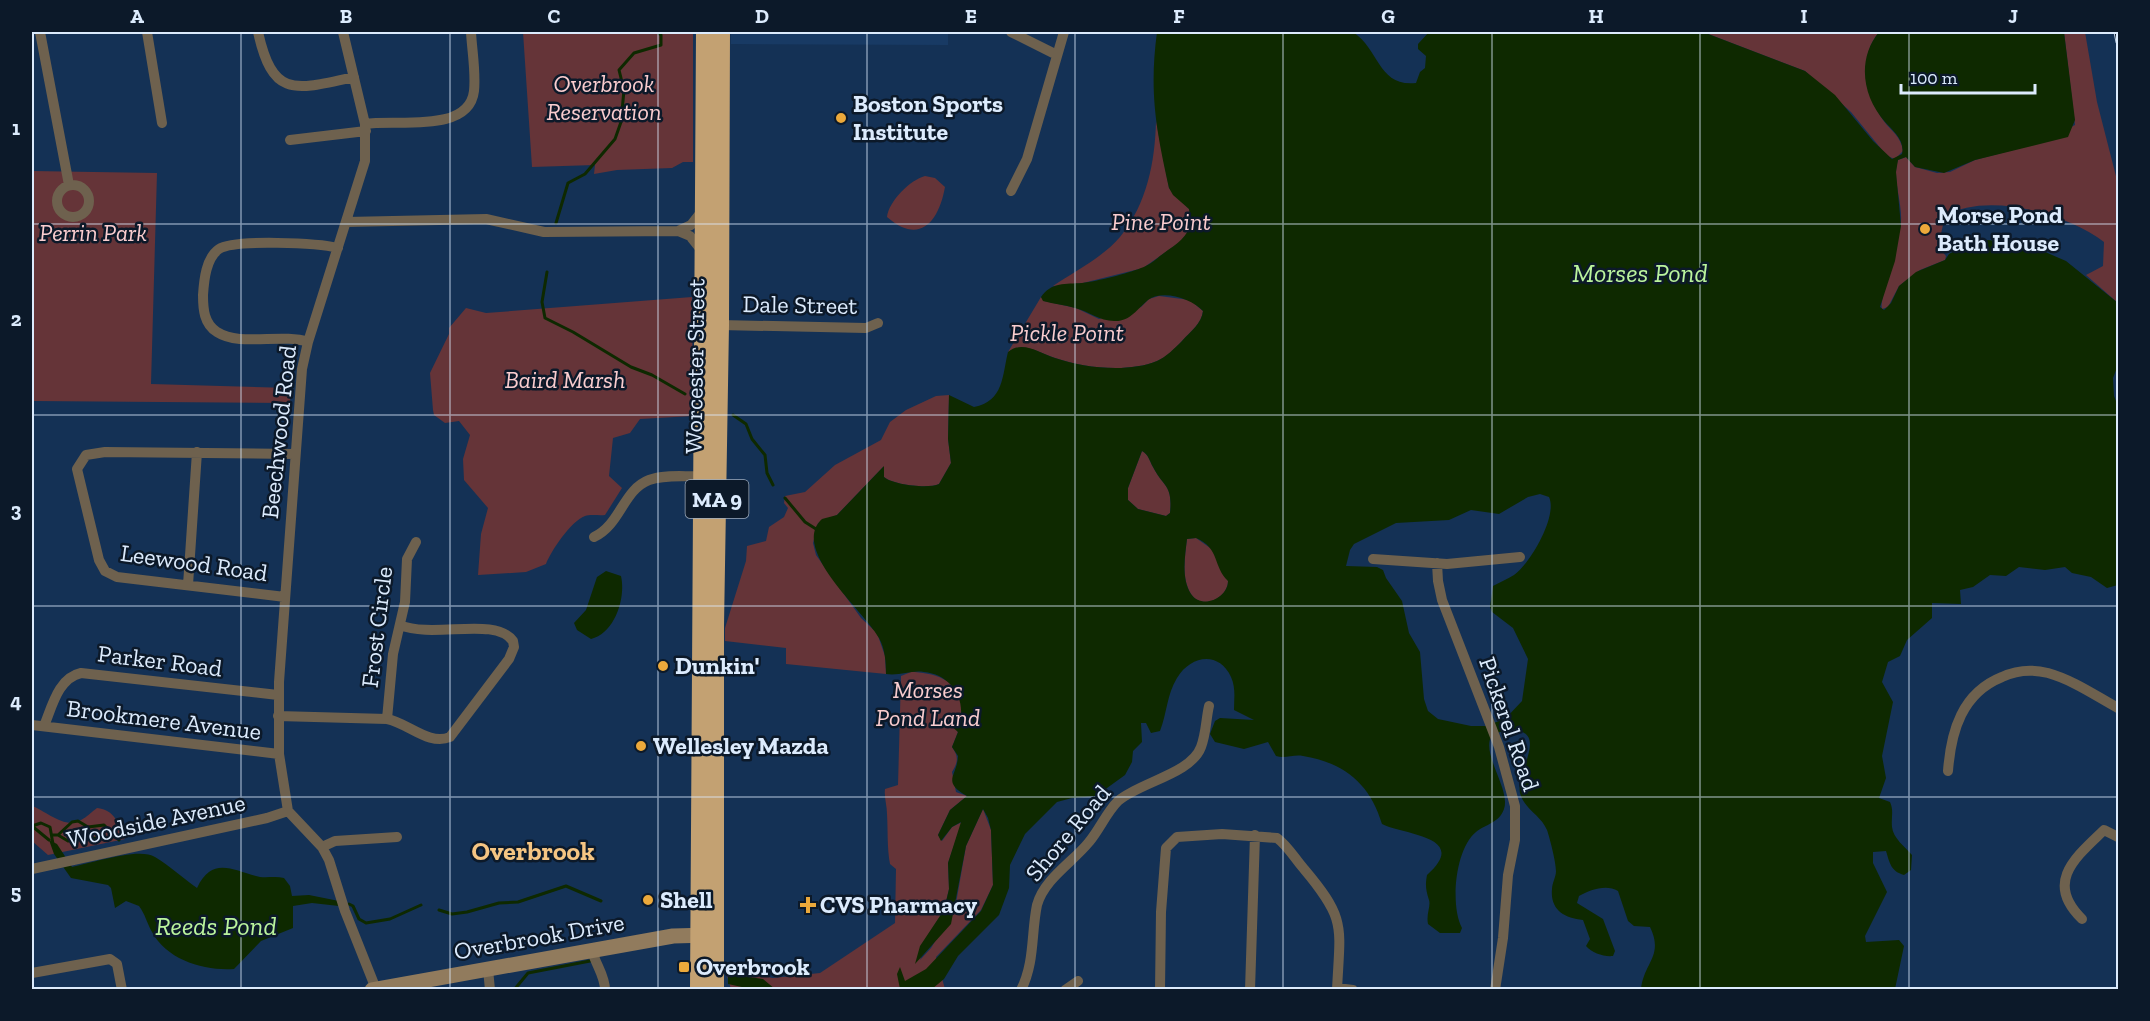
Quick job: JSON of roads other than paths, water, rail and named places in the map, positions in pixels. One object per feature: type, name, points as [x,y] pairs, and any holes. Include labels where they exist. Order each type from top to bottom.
[{"type":"highway","name":"Worcester Street","points":[[705,32],[702,476],[707,935],[715,990]]},
{"type":"highway","name":"Worcester Street","points":[[699,990],[707,935],[715,626],[720,325],[721,32]]},
{"type":"street","points":[[40,32],[69,185]]},
{"type":"street","points":[[147,32],[162,123]]},
{"type":"street","points":[[258,32],[266,64],[282,82],[304,85],[354,76]]},
{"type":"street","name":"Beechwood Road","points":[[288,811],[279,754],[278,695],[302,369],[308,342],[363,171],[365,128],[343,32]]},
{"type":"street","points":[[290,140],[365,128],[446,120],[461,115],[474,94],[471,32]]},
{"type":"street","points":[[1011,32],[1057,55]]},
{"type":"street","points":[[1011,191],[1027,159],[1064,32]]},
{"type":"street","points":[[346,222],[486,219],[544,232],[678,231],[691,225],[703,209]]},
{"type":"street","points":[[678,231],[691,238],[703,252]]},
{"type":"street","points":[[308,342],[293,339],[235,338],[214,330],[206,320],[203,303],[209,261],[218,249],[238,244],[318,244],[338,248]]},
{"type":"street","name":"Dale Street","points":[[720,325],[854,328],[869,327],[878,323]]},
{"type":"street","name":"Leewood Road","points":[[285,597],[117,577],[105,572],[99,561],[77,469],[81,459],[98,452],[295,454]]},
{"type":"street","points":[[188,585],[197,452]]},
{"type":"street","points":[[594,537],[608,529],[627,500],[646,482],[660,478],[702,476]]},
{"type":"street","name":"Frost Circle","points":[[387,719],[393,654],[406,589],[407,559],[416,542]]},
{"type":"street","points":[[1373,559],[1437,563],[1520,556]]},
{"type":"street","name":"Pickerel Road","points":[[1437,563],[1442,600],[1496,736],[1508,773],[1516,816],[1495,990]]},
{"type":"street","points":[[278,716],[387,719],[404,724],[437,740],[450,737],[509,659],[514,646],[510,636],[497,628],[422,632],[400,625]]},
{"type":"street","points":[[1948,771],[1953,734],[1965,706],[1978,691],[2006,675],[2026,670],[2046,673],[2118,708]]},
{"type":"street","name":"Parker Road","points":[[44,726],[63,684],[74,674],[81,673],[278,695]]},
{"type":"street","name":"Shore Road","points":[[1021,990],[1030,966],[1037,906],[1043,892],[1090,841],[1118,802],[1131,792],[1180,768],[1197,755],[1209,706]]},
{"type":"street","points":[[32,725],[44,726]]},
{"type":"street","name":"Brookmere Avenue","points":[[44,726],[279,754]]},
{"type":"street","points":[[288,811],[322,847],[333,868],[345,910],[374,989]]},
{"type":"street","name":"Woodside Avenue","points":[[32,869],[267,818],[288,811]]},
{"type":"street","points":[[2082,919],[2067,899],[2065,878],[2077,857],[2104,830],[2118,837]]},
{"type":"street","points":[[1161,990],[1161,912],[1165,853],[1168,842],[1177,837],[1193,835],[1255,835],[1277,838],[1285,845],[1333,906],[1340,932],[1337,989],[1353,990]]},
{"type":"street","points":[[1250,990],[1255,835]]},
{"type":"street","points":[[322,847],[336,842],[398,837]]},
{"type":"street","name":"Overbrook Drive","points":[[374,989],[404,987],[488,969],[677,935],[707,935]]},
{"type":"street","points":[[592,950],[596,965],[605,980],[605,990]]},
{"type":"street","points":[[32,973],[110,959],[117,964],[122,990]]},
{"type":"street","points":[[488,969],[490,990]]},
{"type":"street","points":[[1065,990],[1078,981]]},
{"type":"water","name":"Morses Pond","points":[[1157,32],[1353,32],[1369,48],[1386,73],[1403,83],[1416,83],[1420,72],[1425,68],[1426,56],[1418,49],[1418,44],[1429,32],[1703,32],[1805,71],[1835,95],[1873,141],[1892,159],[1902,154],[1902,144],[1877,112],[1871,101],[1865,77],[1867,54],[1879,32],[2064,32],[2075,120],[2068,137],[1975,160],[1944,173],[1915,167],[1906,157],[1898,160],[1896,172],[1901,226],[1895,261],[1880,307],[1884,310],[1891,303],[1899,286],[1916,272],[1945,260],[1949,254],[1967,244],[1988,240],[2029,245],[2066,261],[2118,303],[2118,365],[2113,378],[2114,396],[2118,406],[2118,585],[2107,588],[2091,577],[2072,573],[2065,567],[2045,570],[2019,567],[2006,576],[1990,575],[1973,587],[1960,590],[1961,604],[1932,603],[1932,618],[1907,640],[1900,656],[1888,662],[1882,682],[1893,702],[1882,756],[1886,778],[1879,798],[1890,802],[1893,831],[1897,839],[1912,855],[1911,870],[1904,875],[1892,866],[1886,851],[1873,852],[1873,863],[1887,892],[1865,936],[1866,942],[1899,940],[1904,946],[1895,989],[1641,989],[1654,952],[1654,937],[1650,927],[1634,926],[1628,921],[1618,891],[1608,888],[1593,890],[1579,896],[1577,903],[1603,919],[1615,951],[1613,956],[1598,954],[1586,946],[1590,939],[1583,920],[1564,915],[1553,902],[1552,889],[1556,867],[1553,850],[1544,825],[1522,799],[1520,793],[1530,740],[1526,735],[1515,730],[1492,735],[1489,743],[1492,761],[1503,792],[1504,809],[1496,820],[1476,832],[1463,851],[1456,892],[1458,918],[1462,928],[1460,933],[1440,933],[1428,924],[1429,902],[1426,885],[1427,875],[1439,862],[1441,852],[1438,845],[1429,839],[1382,824],[1377,810],[1363,787],[1343,770],[1331,764],[1303,756],[1276,756],[1268,742],[1244,749],[1215,742],[1210,734],[1215,721],[1220,718],[1254,720],[1234,710],[1234,685],[1226,669],[1219,663],[1205,659],[1190,664],[1177,678],[1171,690],[1160,731],[1151,733],[1146,723],[1141,723],[1142,742],[1133,751],[1132,762],[1125,775],[1096,796],[1057,802],[1025,834],[1010,865],[1009,888],[999,915],[958,956],[944,979],[932,989],[900,989],[897,974],[900,967],[905,981],[926,969],[981,911],[993,885],[991,830],[983,809],[966,846],[951,924],[915,964],[920,946],[944,910],[949,889],[948,863],[961,822],[952,827],[941,841],[938,835],[950,810],[967,796],[959,791],[952,782],[958,756],[952,747],[958,732],[948,723],[961,715],[961,707],[952,686],[940,676],[919,672],[886,674],[885,656],[879,638],[822,563],[815,547],[814,532],[822,519],[837,515],[884,466],[884,477],[895,482],[920,486],[939,484],[951,463],[948,439],[949,395],[974,407],[991,399],[1003,378],[1008,352],[1025,347],[1055,358],[1092,367],[1133,367],[1164,357],[1198,323],[1203,311],[1185,299],[1169,295],[1161,295],[1148,300],[1129,317],[1120,321],[1104,319],[1075,308],[1043,301],[1041,297],[1054,286],[1104,279],[1145,267],[1187,233],[1190,223],[1189,209],[1173,195],[1169,188],[1161,147],[1155,110]],"holes":[[[1142,451],[1148,456],[1169,491],[1170,513],[1166,516],[1138,509],[1128,500],[1128,488]],[[1540,494],[1549,497],[1550,516],[1541,539],[1527,561],[1512,576],[1493,586],[1490,607],[1492,612],[1513,628],[1528,659],[1522,701],[1506,718],[1487,726],[1471,726],[1438,719],[1428,711],[1424,699],[1420,652],[1409,633],[1402,601],[1383,570],[1377,567],[1346,566],[1350,550],[1354,544],[1396,523],[1449,520],[1471,510],[1499,514],[1528,497]],[[1196,538],[1209,547],[1223,576],[1228,581],[1224,592],[1214,600],[1196,599],[1188,588],[1184,567],[1187,539]]]},
{"type":"water","points":[[606,571],[621,576],[620,604],[607,630],[591,639],[577,630],[574,623],[586,610],[597,577]]},
{"type":"water","name":"Reeds Pond","points":[[49,840],[57,844],[72,867],[103,859],[148,854],[197,888],[203,878],[217,868],[232,869],[260,877],[284,878],[290,886],[292,896],[309,895],[339,901],[339,906],[312,903],[293,906],[293,928],[261,941],[234,969],[199,966],[177,957],[159,942],[139,906],[126,901],[115,908],[111,888],[108,885],[71,878],[54,854]]},
{"type":"water","points":[[728,974],[763,979],[775,989],[751,989],[728,984]]},
{"type":"waterway","points":[[556,223],[568,183],[585,174],[615,139],[621,122],[624,90],[619,70],[634,53],[661,45],[661,35],[657,32]]},
{"type":"waterway","points":[[547,272],[542,302],[545,318],[631,367],[652,375],[685,394]]},
{"type":"waterway","points":[[733,415],[746,424],[752,439],[765,455],[767,473],[773,485]]},
{"type":"waterway","points":[[785,498],[805,522],[816,529]]},
{"type":"waterway","points":[[53,835],[58,835],[72,822],[78,821],[88,827],[104,825],[119,840]]},
{"type":"waterway","points":[[32,826],[41,823],[50,827],[53,844]]},
{"type":"waterway","points":[[32,826],[49,840]]},
{"type":"waterway","points":[[58,835],[68,841],[79,837],[105,839],[114,836]]},
{"type":"waterway","points":[[439,910],[452,914],[467,912],[499,903],[518,902],[566,886],[601,901]]},
{"type":"waterway","points":[[349,904],[353,906],[359,919],[366,923],[390,919],[421,905]]},
{"type":"waterway","points":[[514,990],[528,973],[590,961]]},
{"type":"railway","points":[[2116,32],[2118,42]]},
{"type":"place","name":"Boston Sports Institute","points":[[841,118]]},
{"type":"place","name":"Morse Pond Bath House","points":[[1925,229]]},
{"type":"place","name":"Dunkin'","points":[[663,666]]},
{"type":"place","name":"Wellesley Mazda","points":[[641,746]]},
{"type":"place","name":"Shell","points":[[648,900]]},
{"type":"place","name":"CVS Pharmacy","points":[[808,905]]},
{"type":"place","name":"Overbrook","points":[[684,967]]},
{"type":"district","name":"Overbrook","points":[[533,851]]},
{"type":"park label","name":"Overbrook Reservation","points":[[604,98]]},
{"type":"park label","name":"Pine Point","points":[[1161,222]]},
{"type":"park label","name":"Perrin Park","points":[[93,233]]},
{"type":"park label","name":"Pickle Point","points":[[1067,333]]},
{"type":"park label","name":"Baird Marsh","points":[[565,380]]},
{"type":"park label","name":"Morses Pond Land","points":[[928,704]]}]
